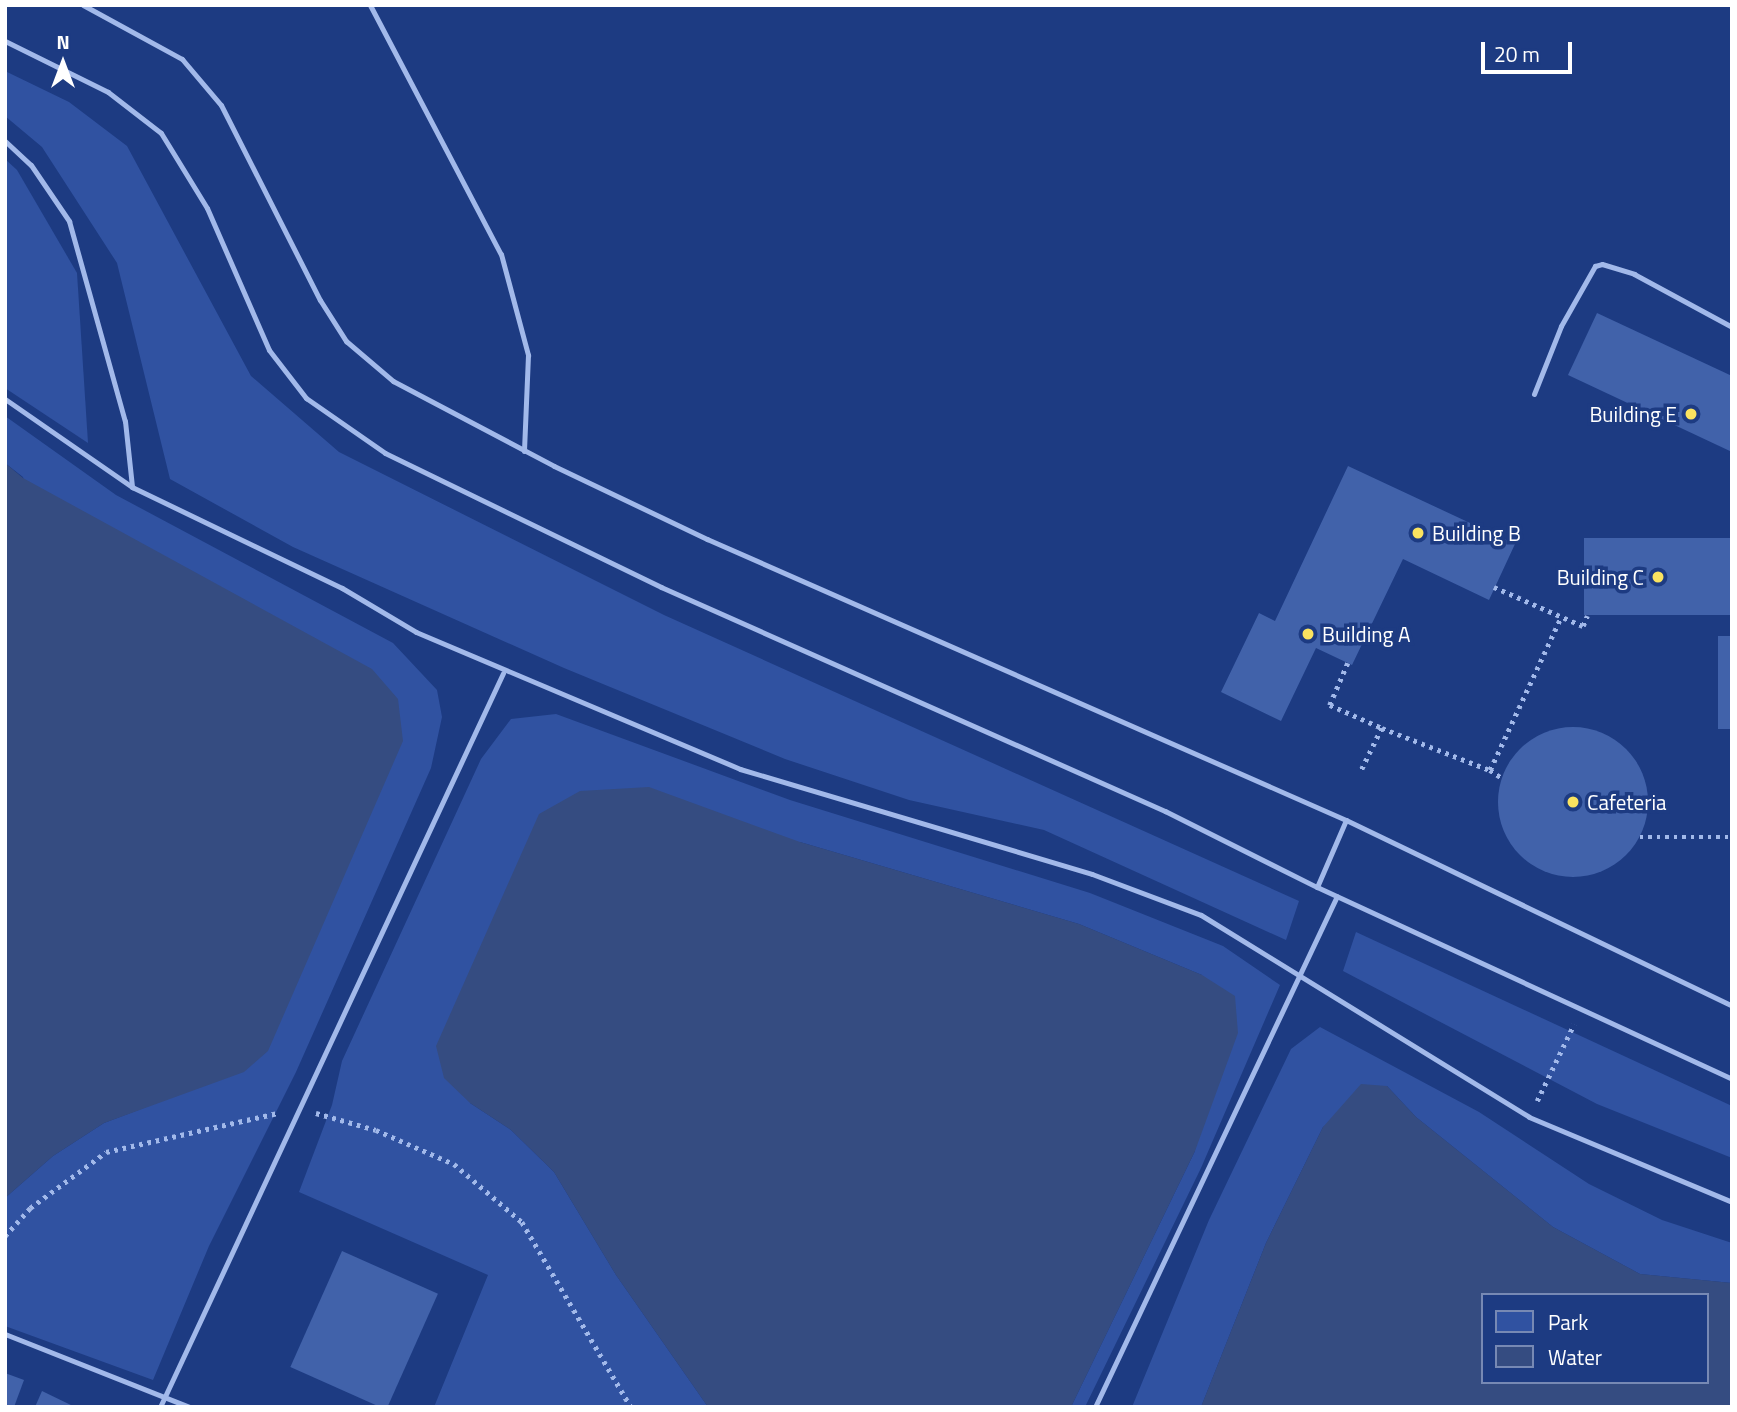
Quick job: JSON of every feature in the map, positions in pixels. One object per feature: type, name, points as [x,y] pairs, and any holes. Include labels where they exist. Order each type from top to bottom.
[{"type":"lane","points":[[83,5],[182,59],[221,105],[320,300],[346,341],[393,382],[524,451],[707,539],[1346,820],[1732,1006]]},
{"type":"lane","points":[[370,5],[501,254],[528,355],[524,451]]},
{"type":"lane","points":[[5,40],[108,92],[160,133],[207,208],[269,349],[306,398],[384,453],[661,587],[1165,811],[1317,887],[1732,1079]]},
{"type":"lane","points":[[5,141],[32,165],[69,221],[125,421],[132,487]]},
{"type":"lane","points":[[1534,394],[1561,326],[1595,266],[1602,264],[1634,274],[1732,327]]},
{"type":"lane","points":[[5,398],[132,487],[503,673],[740,769],[1092,874],[1201,915],[1529,1117],[1732,1202]]},
{"type":"lane","points":[[160,1407],[503,673]]},
{"type":"lane","points":[[1317,887],[1346,820]]},
{"type":"lane","points":[[1095,1407],[1337,896]]},
{"type":"lane","points":[[5,1334],[189,1407]]},
{"type":"path","points":[[1494,587],[1583,626],[1587,615]]},
{"type":"path","points":[[1490,770],[1561,617]]},
{"type":"path","points":[[1348,663],[1330,705],[1490,770],[1502,778]]},
{"type":"path","points":[[1362,771],[1382,728]]},
{"type":"path","points":[[1640,836],[1732,837]]},
{"type":"path","points":[[1529,1117],[1581,1009]]},
{"type":"path","points":[[5,1236],[30,1208],[106,1152],[299,1108],[376,1130],[454,1164],[522,1222],[631,1407]]},
{"type":"green space","points":[[5,71],[69,102],[127,146],[251,376],[339,452],[664,615],[1299,901],[1286,940],[1044,830],[909,800],[785,759],[564,668],[293,547],[170,479],[117,263],[42,147],[5,116]]},
{"type":"green space","points":[[5,159],[17,170],[77,273],[88,443],[5,388]]},
{"type":"green space","points":[[5,416],[116,495],[393,643],[437,690],[442,717],[431,768],[296,1072],[209,1246],[153,1380],[5,1326],[5,1198],[53,1156],[104,1123],[162,1101],[23,477],[5,463]]},
{"type":"green space","points":[[556,714],[790,800],[1090,893],[1223,946],[1280,985],[1201,1168],[1085,1407],[1071,1407],[1195,1151],[1202,975],[1079,924],[800,842],[470,1103],[511,1130],[554,1172],[616,1275],[708,1407],[434,1407],[488,1275],[299,1192],[332,1105],[342,1061],[481,759],[511,719]]},
{"type":"green space","points":[[1356,932],[1732,1106],[1732,1158],[1597,1104],[1343,971]]},
{"type":"green space","points":[[1320,1027],[1479,1112],[1589,1184],[1662,1220],[1732,1243],[1732,1283],[1640,1274],[1553,1227],[1416,1117],[1387,1086],[1323,1127],[1266,1243],[1201,1407],[1132,1407],[1209,1220],[1291,1049]]},
{"type":"water","points":[[5,463],[23,478],[372,669],[398,699],[403,741],[268,1051],[244,1072],[104,1123],[53,1156],[5,1198]]},
{"type":"water","points":[[649,787],[800,842],[1079,924],[1202,975],[1235,996],[1238,1033],[1195,1151],[1071,1407],[708,1407],[616,1275],[554,1172],[511,1130],[470,1103],[444,1078],[436,1046],[539,814],[580,791]]},
{"type":"water","points":[[1361,1084],[1387,1086],[1416,1117],[1553,1227],[1640,1274],[1732,1283],[1732,1407],[1201,1407],[1266,1243],[1323,1127]]},
{"type":"building","name":"Building E","points":[[1597,313],[1732,376],[1732,452],[1568,375]]},
{"type":"building","points":[[1348,466],[1515,544],[1489,600],[1403,559],[1352,665],[1316,648],[1281,721],[1221,692],[1259,613],[1275,621]]},
{"type":"building","name":"Building C","points":[[1584,538],[1732,538],[1732,615],[1584,615]]},
{"type":"building","points":[[1718,636],[1732,636],[1732,729],[1718,729]]},
{"type":"building","name":"Cafeteria","points":[[1573,727],[1602,733],[1626,749],[1642,773],[1648,802],[1642,831],[1626,855],[1602,871],[1573,877],[1544,871],[1520,855],[1504,831],[1498,802],[1504,773],[1520,749],[1544,733]]},
{"type":"building","points":[[342,1251],[438,1294],[387,1407],[380,1407],[290,1367]]},
{"type":"building","points":[[5,1373],[24,1380],[14,1407],[5,1407]]},
{"type":"building","points":[[42,1391],[75,1407],[35,1407]]},
{"type":"place","name":"Building E","points":[[1691,414]]},
{"type":"place","name":"Building B","points":[[1418,533]]},
{"type":"place","name":"Building C","points":[[1658,577]]},
{"type":"place","name":"Building A","points":[[1308,634]]},
{"type":"place","name":"Cafeteria","points":[[1573,802]]}]
